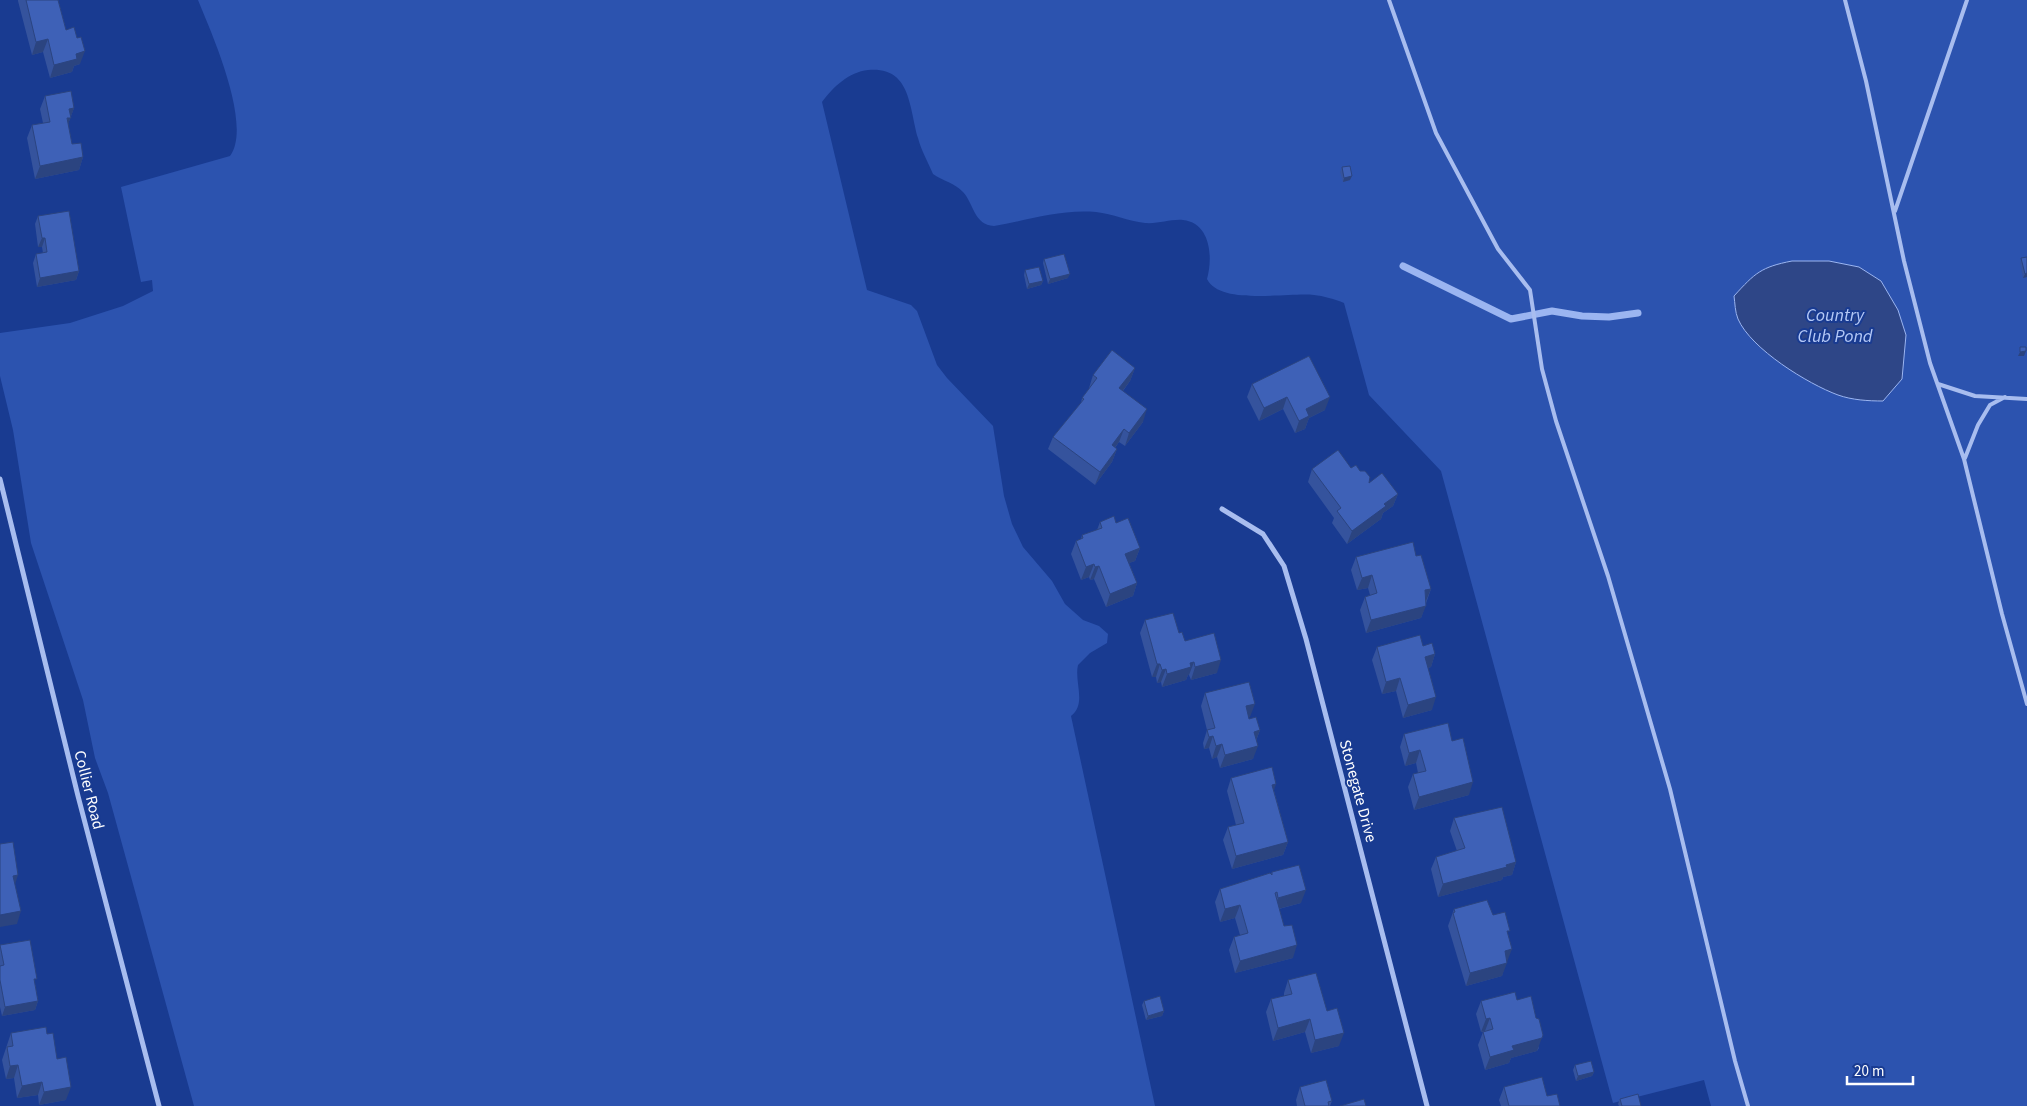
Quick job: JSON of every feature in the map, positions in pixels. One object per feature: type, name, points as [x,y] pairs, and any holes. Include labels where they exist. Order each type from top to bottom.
[{"type":"street","name":"Collier Road","points":[[0,479],[78,796],[159,1106]]},
{"type":"street","name":"Stonegate Drive","points":[[1222,509],[1263,534],[1284,566],[1306,639],[1427,1106]]},
{"type":"lane","points":[[1389,0],[1436,133],[1498,249],[1530,290],[1542,369],[1556,421],[1608,576],[1670,789],[1735,1061],[1748,1106]]},
{"type":"lane","points":[[1845,0],[1866,81],[1894,213],[1926,345],[1964,459],[2002,614],[2027,704]]},
{"type":"lane","points":[[1894,213],[1967,0]]},
{"type":"lane","points":[[1938,384],[1976,396],[2007,396],[2027,399]]},
{"type":"lane","points":[[1964,459],[1978,425],[1990,405],[2007,396]]},
{"type":"shaded area","points":[[198,0],[2027,0],[2027,1106],[1711,1106],[1704,1080],[1613,1103],[1441,471],[1369,395],[1344,303],[1314,295],[1240,295],[1214,287],[1207,279],[1210,261],[1208,243],[1204,234],[1192,223],[1183,220],[1145,223],[1102,213],[1083,211],[994,226],[987,225],[978,218],[967,197],[960,189],[933,174],[919,142],[910,102],[900,82],[893,75],[882,71],[868,70],[861,71],[842,81],[822,102],[867,290],[911,305],[917,311],[937,365],[993,426],[1004,496],[1012,524],[1023,547],[1052,581],[1065,604],[1083,620],[1099,626],[1108,634],[1107,643],[1090,653],[1078,665],[1079,699],[1076,711],[1071,716],[1155,1106],[194,1106],[108,793],[95,758],[83,700],[31,543],[13,430],[0,376],[0,333],[70,323],[123,306],[153,291],[152,280],[141,282],[121,187],[230,156],[236,142],[237,123],[228,78]]},
{"type":"water","name":"Country Club Pond","points":[[1792,261],[1829,261],[1859,267],[1881,281],[1898,310],[1906,335],[1902,379],[1883,401],[1843,397],[1812,383],[1767,353],[1745,330],[1737,316],[1734,296],[1759,272]]},
{"type":"building","points":[[26,0],[58,0],[66,30],[74,27],[77,38],[81,37],[85,51],[76,54],[77,59],[54,65],[48,39],[36,42]]},
{"type":"building","points":[[71,91],[74,108],[69,109],[71,118],[67,118],[72,144],[81,143],[83,157],[40,166],[32,125],[50,122],[45,96]]},
{"type":"building","points":[[1350,166],[1352,176],[1344,178],[1342,167]]},
{"type":"building","points":[[69,211],[79,271],[40,278],[36,254],[47,252],[38,216]]},
{"type":"building","points":[[1064,254],[1070,274],[1050,279],[1044,259]]},
{"type":"building","points":[[2027,257],[2027,273],[2025,274],[2021,258]]},
{"type":"building","points":[[1039,267],[1043,281],[1029,284],[1025,270]]},
{"type":"building","points":[[2020,347],[2026,347],[2026,351],[2020,352]]},
{"type":"building","points":[[1112,350],[1135,368],[1119,388],[1147,409],[1129,433],[1124,429],[1112,445],[1117,449],[1100,472],[1053,437],[1084,399],[1082,398],[1097,378],[1093,375]]},
{"type":"building","points":[[1309,356],[1330,397],[1306,409],[1309,416],[1299,421],[1287,397],[1264,408],[1252,384]]},
{"type":"building","points":[[1338,450],[1351,468],[1356,465],[1360,471],[1365,471],[1370,477],[1369,483],[1382,473],[1398,494],[1384,504],[1386,506],[1352,531],[1337,511],[1341,508],[1312,469]]},
{"type":"building","points":[[1114,516],[1116,523],[1128,518],[1140,548],[1125,554],[1137,583],[1110,594],[1099,566],[1095,567],[1094,564],[1086,567],[1076,541],[1083,538],[1082,535],[1102,528],[1100,522]]},
{"type":"building","points":[[1413,542],[1416,556],[1421,555],[1431,589],[1425,590],[1426,606],[1371,620],[1365,597],[1377,593],[1372,575],[1362,578],[1356,557]]},
{"type":"building","points":[[1173,613],[1179,633],[1182,632],[1185,641],[1214,633],[1221,660],[1195,667],[1194,662],[1190,663],[1191,667],[1167,674],[1166,669],[1162,670],[1160,664],[1157,664],[1145,620]]},
{"type":"building","points":[[1420,635],[1423,646],[1432,643],[1435,654],[1425,657],[1436,697],[1408,705],[1400,678],[1386,682],[1377,647]]},
{"type":"building","points":[[1249,682],[1255,704],[1246,706],[1249,719],[1256,717],[1260,730],[1254,732],[1258,746],[1225,755],[1222,744],[1216,746],[1213,736],[1209,737],[1207,730],[1215,728],[1205,693]]},
{"type":"building","points":[[1448,723],[1452,741],[1463,738],[1473,782],[1419,797],[1413,774],[1426,771],[1420,750],[1409,753],[1404,734]]},
{"type":"building","points":[[1272,767],[1276,784],[1272,785],[1288,842],[1236,856],[1228,827],[1244,823],[1231,778]]},
{"type":"building","points":[[1502,807],[1516,862],[1506,865],[1507,867],[1443,884],[1436,857],[1465,848],[1454,818]]},
{"type":"building","points":[[13,842],[18,875],[13,876],[21,911],[0,915],[0,844]]},
{"type":"building","points":[[1299,865],[1306,890],[1278,898],[1277,892],[1275,893],[1284,926],[1292,925],[1297,945],[1240,961],[1234,937],[1248,933],[1240,905],[1225,909],[1220,889],[1270,873],[1272,875],[1272,872]]},
{"type":"building","points":[[1487,900],[1493,915],[1505,912],[1510,931],[1507,931],[1512,949],[1505,951],[1507,963],[1470,973],[1453,913],[1455,912],[1454,909]]},
{"type":"building","points":[[30,940],[37,979],[34,979],[38,1001],[5,1007],[0,980],[0,966],[4,965],[0,945]]},
{"type":"building","points":[[1316,973],[1327,1011],[1337,1008],[1344,1033],[1315,1040],[1310,1019],[1278,1028],[1271,999],[1292,994],[1288,980]]},
{"type":"building","points":[[1515,992],[1517,1000],[1531,996],[1536,1018],[1539,1019],[1542,1038],[1512,1046],[1514,1050],[1490,1057],[1483,1032],[1493,1029],[1490,1018],[1486,1019],[1481,1001]]},
{"type":"building","points":[[1160,996],[1164,1011],[1148,1016],[1144,1001]]},
{"type":"building","points":[[46,1027],[47,1034],[53,1033],[57,1059],[66,1057],[71,1087],[44,1092],[42,1082],[22,1086],[18,1065],[10,1066],[7,1047],[13,1046],[11,1033]]},
{"type":"building","points":[[1591,1061],[1594,1072],[1578,1076],[1575,1065]]},
{"type":"building","points":[[1542,1077],[1547,1096],[1557,1094],[1560,1106],[1509,1106],[1504,1087]]},
{"type":"building","points":[[1326,1080],[1332,1101],[1328,1102],[1329,1106],[1305,1106],[1300,1087]]},
{"type":"building","points":[[1638,1094],[1641,1106],[1622,1106],[1620,1099]]},
{"type":"building","points":[[1364,1099],[1366,1106],[1340,1106]]},
{"type":"waterway","points":[[1403,266],[1511,319],[1552,311],[1582,316],[1609,317],[1638,313]]}]
